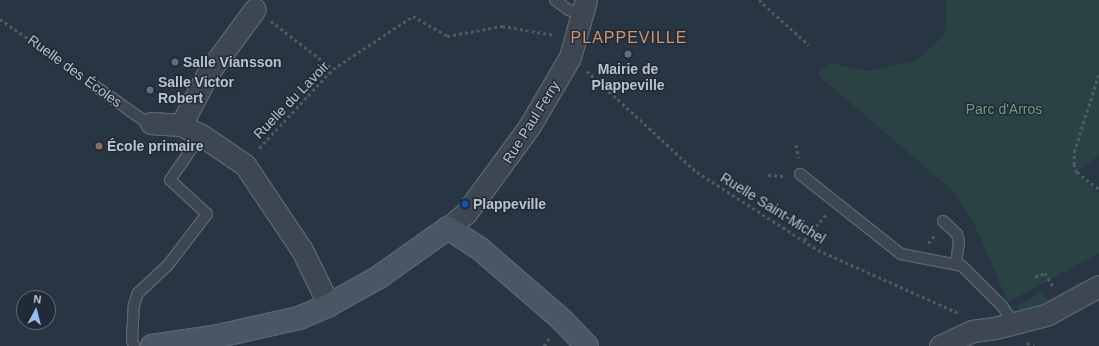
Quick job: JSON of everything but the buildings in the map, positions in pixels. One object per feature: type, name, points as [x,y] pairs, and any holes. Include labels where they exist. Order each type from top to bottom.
[{"type":"street","name":"Rue Paul Ferry","points":[[448,228],[466,213],[507,160],[573,49],[584,7]]},
{"type":"street","points":[[180,125],[208,73],[255,9]]},
{"type":"street","points":[[151,123],[180,125],[201,135],[245,165],[302,250],[329,305]]},
{"type":"street","points":[[152,346],[265,327],[299,318],[329,305],[380,277],[448,228],[479,248],[562,320],[587,346]]},
{"type":"street","points":[[940,346],[972,331],[1046,315],[1099,286]]},
{"type":"lane","points":[[555,0],[569,10],[584,7]]},
{"type":"lane","name":"Ruelle des Écoles","points":[[91,83],[143,120],[151,123]]},
{"type":"lane","points":[[134,346],[132,340],[134,305],[138,293],[168,265],[207,214],[170,180],[201,135]]},
{"type":"lane","points":[[800,174],[901,254],[962,266],[1002,306],[1014,323]]},
{"type":"lane","points":[[944,222],[957,234],[959,242],[956,264]]},
{"type":"path","points":[[759,0],[809,45]]},
{"type":"path","points":[[255,9],[332,69]]},
{"type":"path","name":"Ruelle du Lavoir","points":[[245,165],[332,69],[412,16],[447,36],[502,26],[573,49]]},
{"type":"path","name":"Ruelle des Écoles","points":[[0,18],[91,83]]},
{"type":"path","name":"Ruelle Saint-Michel","points":[[573,49],[697,172],[818,250],[961,314]]},
{"type":"path","points":[[1099,75],[1075,150],[1074,164],[1077,172],[1099,189]]},
{"type":"path","points":[[804,240],[837,202]]},
{"type":"path","points":[[915,257],[944,222]]},
{"type":"green space","name":"Parc d'Arros","points":[[947,0],[1099,0],[1099,155],[1075,173],[1099,193],[1099,253],[1008,302],[974,223],[955,193],[817,74],[829,63],[868,71],[916,60],[945,35]]},
{"type":"green space","points":[[1043,291],[1049,304],[1022,311],[1014,308]]},
{"type":"place","name":"Mairie de Plappeville","points":[[628,54]]},
{"type":"place","name":"Salle Viansson","points":[[175,62]]},
{"type":"place","name":"Salle Victor Robert","points":[[150,90]]},
{"type":"place","name":"École primaire","points":[[99,146]]},
{"type":"place","name":"Plappeville","points":[[465,204]]},
{"type":"district","name":"PLAPPEVILLE","points":[[629,38]]}]
